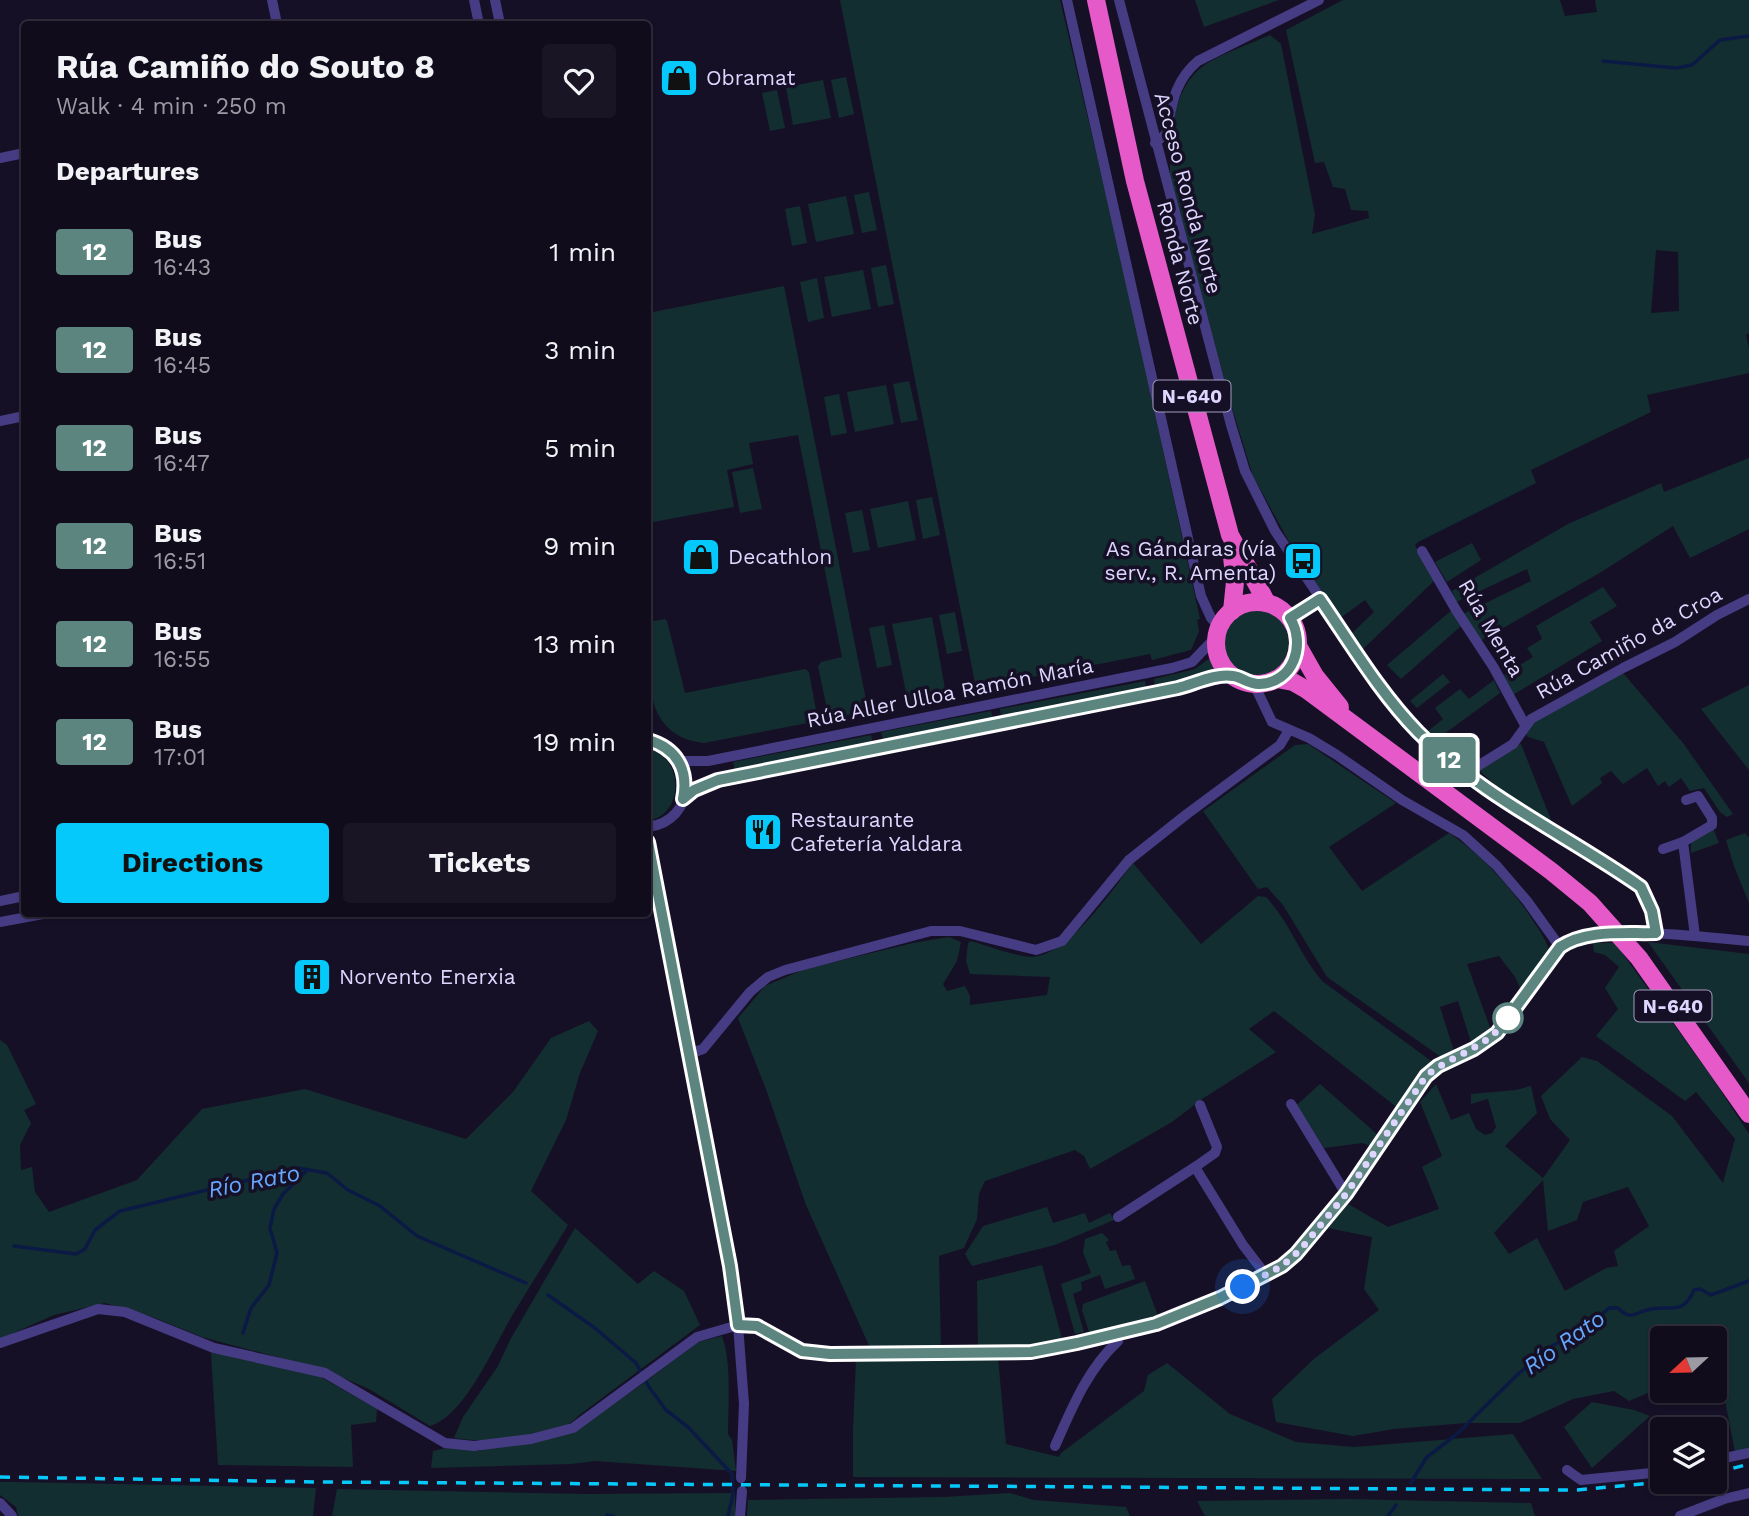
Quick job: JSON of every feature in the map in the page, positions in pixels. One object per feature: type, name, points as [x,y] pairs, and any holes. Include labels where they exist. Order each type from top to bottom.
[{"type":"highway","name":"Ronda Norte","points":[[1096,0],[1135,181],[1230,535],[1235,582],[1232,611]]},
{"type":"highway","name":"Ronda Norte","points":[[1230,535],[1267,603],[1276,606],[1290,618]]},
{"type":"highway","points":[[1267,603],[1249,603],[1232,611],[1219,631],[1220,658],[1233,676],[1254,684],[1277,679],[1287,671],[1295,659],[1298,646]]},
{"type":"highway","name":"N-640","points":[[1290,618],[1296,631],[1298,646],[1315,676],[1353,723]]},
{"type":"highway","name":"N-640","points":[[1277,679],[1293,682],[1307,690],[1551,871],[1590,903],[1639,958],[1749,1114]]},
{"type":"street","points":[[272,0],[276,21]]},
{"type":"street","points":[[474,0],[478,21]]},
{"type":"street","points":[[495,0],[499,21]]},
{"type":"street","points":[[1067,0],[1201,596],[1219,631]]},
{"type":"street","name":"Acceso Ronda Norte","points":[[1119,0],[1217,379],[1245,471],[1275,531],[1391,701],[1417,731],[1465,774],[1641,887],[1652,911],[1652,933]]},
{"type":"street","points":[[1155,143],[1166,134],[1177,87],[1188,70],[1198,61],[1319,0]]},
{"type":"street","points":[[0,158],[21,154]]},
{"type":"street","points":[[0,421],[21,417]]},
{"type":"street","name":"Rúa Menta","points":[[1422,551],[1455,610],[1494,668],[1525,725]]},
{"type":"street","points":[[1290,618],[1320,599]]},
{"type":"street","name":"Rúa Camiño da Croa","points":[[1465,774],[1513,744],[1531,719],[1749,599]]},
{"type":"street","name":"Rúa Aller Ulloa Ramón María","points":[[680,761],[708,761],[1172,668],[1192,662],[1206,650],[1219,631]]},
{"type":"street","name":"Rúa Aller Ulloa Ramón María","points":[[651,826],[666,821],[683,799],[694,790],[718,780],[1233,676]]},
{"type":"street","points":[[1254,684],[1272,722],[1309,738],[1402,800],[1463,835],[1497,866],[1527,901],[1560,947]]},
{"type":"street","points":[[689,1054],[703,1049],[759,984],[785,970],[930,931],[960,931],[1036,950],[1062,941],[1129,860],[1280,745],[1289,730]]},
{"type":"street","points":[[651,740],[671,751],[680,761],[685,786],[683,799]]},
{"type":"street","points":[[1663,849],[1683,842],[1712,825],[1712,818],[1698,796],[1686,800]]},
{"type":"street","points":[[1683,842],[1695,936]]},
{"type":"street","points":[[651,858],[730,1266],[744,1404],[741,1478]]},
{"type":"street","points":[[0,901],[21,897]]},
{"type":"street","points":[[0,922],[27,917]]},
{"type":"street","points":[[0,1343],[98,1309],[125,1312],[214,1348],[325,1373],[445,1443],[474,1446],[531,1438],[573,1427],[696,1337],[738,1325],[757,1326],[802,1351],[830,1354],[1031,1352],[1116,1335],[1160,1322],[1220,1298],[1282,1266],[1296,1254],[1346,1194],[1426,1076],[1438,1066],[1474,1049],[1497,1033],[1560,947],[1570,941],[1590,936],[1652,933],[1749,941]]},
{"type":"street","points":[[1291,1104],[1346,1194]]},
{"type":"street","points":[[1118,1217],[1215,1153],[1217,1147],[1200,1105]]},
{"type":"street","points":[[1195,1167],[1243,1245],[1266,1275]]},
{"type":"street","points":[[1055,1446],[1077,1397],[1101,1357],[1118,1341],[1116,1335]]},
{"type":"street","points":[[1727,1458],[1749,1453]]},
{"type":"street","points":[[1566,1470],[1581,1480],[1650,1473]]},
{"type":"street","points":[[740,1516],[742,1491]]},
{"type":"street","points":[[1680,1516],[1724,1499],[1749,1493]]},
{"type":"street","points":[[0,1503],[12,1516]]},
{"type":"green space","points":[[840,0],[1060,0],[1124,271],[1200,619],[1197,620],[1199,631],[1191,650],[1152,660],[1150,654],[976,688]]},
{"type":"green space","points":[[1195,0],[1279,0],[1204,27]]},
{"type":"green space","points":[[1343,0],[1560,0],[1565,16],[1597,12],[1595,0],[1749,0],[1749,333],[1746,335],[1749,373],[1647,395],[1651,412],[1531,470],[1536,483],[1418,542],[1415,545],[1435,580],[1362,650],[1351,634],[1374,612],[1365,600],[1339,619],[1293,549],[1253,476],[1229,398],[1170,177],[1175,115],[1179,100],[1194,74],[1229,52],[1270,35],[1281,44],[1315,215],[1312,234],[1369,218],[1368,211],[1351,210],[1345,189],[1333,187],[1324,162],[1315,163],[1286,30]],"holes":[[[1656,250],[1678,252],[1679,311],[1651,313]]]},
{"type":"green space","points":[[846,77],[854,114],[839,118],[831,80]]},
{"type":"green space","points":[[823,80],[831,118],[793,125],[786,87]]},
{"type":"green space","points":[[777,90],[785,128],[770,131],[762,93]]},
{"type":"green space","points":[[869,192],[877,230],[862,233],[854,195]]},
{"type":"green space","points":[[846,196],[854,234],[816,242],[808,204]]},
{"type":"green space","points":[[800,206],[807,243],[792,246],[785,209]]},
{"type":"green space","points":[[886,265],[894,304],[878,307],[871,268]]},
{"type":"green space","points":[[863,270],[871,309],[832,317],[824,277]]},
{"type":"green space","points":[[817,278],[824,318],[808,322],[800,282]]},
{"type":"green space","points":[[784,286],[868,710],[829,719],[818,666],[821,662],[842,657],[798,435],[749,443],[753,464],[727,470],[734,507],[651,522],[651,312]]},
{"type":"green space","points":[[909,381],[918,420],[901,423],[893,384]]},
{"type":"green space","points":[[886,385],[894,424],[855,432],[847,392]]},
{"type":"green space","points":[[839,394],[847,433],[831,436],[824,397]]},
{"type":"green space","points":[[1749,458],[1749,529],[1690,558],[1673,526],[1598,574],[1480,641],[1463,614],[1531,581],[1527,569],[1456,602],[1452,591],[1568,524],[1661,483],[1664,492]]},
{"type":"green space","points":[[753,468],[762,509],[740,513],[732,472]]},
{"type":"green space","points":[[932,497],[940,535],[923,539],[916,500]]},
{"type":"green space","points":[[908,501],[916,540],[878,548],[870,509]]},
{"type":"green space","points":[[862,510],[870,550],[853,553],[845,513]]},
{"type":"green space","points":[[1472,543],[1481,560],[1447,582],[1435,562]]},
{"type":"green space","points":[[1603,587],[1617,606],[1590,622],[1602,641],[1513,695],[1504,675],[1533,657],[1527,648],[1542,639],[1536,626]]},
{"type":"green space","points":[[1256,610],[1279,620],[1289,643],[1279,666],[1256,676],[1233,666],[1223,643],[1233,620]]},
{"type":"green space","points":[[1452,610],[1461,626],[1401,679],[1387,665]]},
{"type":"green space","points":[[955,612],[962,651],[947,654],[939,615]]},
{"type":"green space","points":[[932,617],[946,694],[908,702],[892,624]]},
{"type":"green space","points":[[651,621],[667,621],[685,693],[805,669],[809,672],[818,721],[704,743],[683,738],[669,728],[658,714],[652,698]]},
{"type":"green space","points":[[884,625],[892,665],[877,668],[869,628]]},
{"type":"green space","points":[[1210,658],[1215,670],[1155,686],[1154,679],[1195,669]]},
{"type":"green space","points":[[1623,673],[1683,743],[1733,814],[1727,817],[1720,812],[1704,788],[1690,791],[1681,778],[1669,787],[1665,781],[1658,786],[1647,768],[1623,784],[1611,771],[1600,778],[1602,783],[1572,806],[1544,742],[1528,737],[1525,733],[1534,722]]},
{"type":"green space","points":[[1443,674],[1450,682],[1417,708],[1410,701]]},
{"type":"green space","points":[[1494,680],[1500,693],[1436,740],[1427,732],[1443,719],[1435,708],[1460,689],[1469,699]]},
{"type":"green space","points":[[1145,681],[1146,688],[1001,717],[1000,709]]},
{"type":"green space","points":[[1749,685],[1749,770],[1701,709]]},
{"type":"green space","points":[[991,711],[993,719],[883,740],[881,732]]},
{"type":"green space","points":[[871,735],[873,743],[735,770],[733,762]]},
{"type":"green space","points":[[1308,744],[1396,803],[1329,847],[1362,891],[1449,833],[1473,851],[1503,881],[1541,932],[1547,945],[1549,950],[1522,992],[1515,977],[1499,956],[1467,964],[1491,1030],[1471,1042],[1458,1001],[1440,1007],[1454,1051],[1441,1057],[1327,977],[1283,905],[1267,887],[1258,889],[1203,811],[1295,745]]},
{"type":"green space","points":[[1521,744],[1551,820],[1549,821],[1498,788],[1478,769],[1497,755]]},
{"type":"green space","points":[[651,750],[660,754],[674,773],[674,797],[669,808],[651,820]]},
{"type":"green space","points":[[1713,828],[1719,843],[1691,853],[1691,842]]},
{"type":"green space","points":[[1745,833],[1749,838],[1749,903],[1726,840]]},
{"type":"green space","points":[[1133,863],[1201,944],[1258,896],[1266,897],[1322,981],[1434,1063],[1419,1079],[1399,1109],[1274,1011],[1249,1029],[1276,1052],[1202,1099],[1172,1122],[1090,1169],[1084,1156],[1075,1150],[985,1181],[979,1194],[977,1219],[964,1248],[939,1256],[941,1349],[871,1350],[806,1205],[738,1018],[765,986],[805,969],[949,937],[961,942],[957,961],[943,984],[947,991],[965,986],[970,996],[970,1005],[1047,995],[1050,977],[970,974],[966,961],[968,943],[971,941],[1027,957],[1047,953],[1061,945],[1089,919]]},
{"type":"green space","points":[[1648,942],[1749,954],[1749,1083]]},
{"type":"green space","points":[[1593,943],[1615,943],[1711,1076],[1749,1134],[1749,1449],[1735,1452],[1726,1404],[1727,1326],[1650,1326],[1650,1392],[1629,1401],[1614,1391],[1573,1399],[1520,1423],[1466,1423],[1394,1429],[1353,1436],[1276,1422],[1272,1399],[1315,1358],[1379,1310],[1364,1289],[1372,1237],[1328,1228],[1348,1204],[1388,1227],[1439,1209],[1422,1167],[1442,1156],[1420,1102],[1436,1084],[1451,1120],[1469,1113],[1476,1129],[1485,1135],[1492,1133],[1496,1127],[1488,1099],[1471,1104],[1471,1094],[1531,1086],[1537,1113],[1505,1146],[1543,1178],[1570,1140],[1550,1119],[1541,1096],[1582,1057],[1597,1061],[1672,1116],[1723,1183],[1735,1139],[1696,1092],[1685,1101],[1596,1036],[1618,1009],[1605,988],[1619,967],[1605,955],[1594,952]],"holes":[[[1543,1180],[1548,1231],[1577,1220],[1583,1202],[1628,1187],[1649,1226],[1614,1251],[1618,1266],[1606,1268],[1565,1291],[1537,1238],[1509,1254],[1494,1233]]]},
{"type":"green space","points":[[589,1021],[598,1031],[580,1073],[566,1120],[531,1191],[568,1225],[513,1314],[478,1378],[443,1420],[430,1426],[369,1389],[322,1369],[202,1337],[155,1318],[105,1303],[54,1315],[0,1339],[0,1040],[7,1045],[36,1104],[24,1110],[31,1123],[20,1145],[21,1170],[32,1167],[35,1192],[49,1212],[137,1180],[202,1109],[305,1089],[466,1139],[513,1092],[551,1038]]},
{"type":"green space","points":[[1320,1084],[1378,1135],[1372,1147],[1363,1143],[1324,1148],[1297,1105]]},
{"type":"green space","points":[[1047,1207],[1053,1223],[1085,1213],[1089,1223],[1110,1213],[1114,1220],[1055,1245],[972,1266],[965,1254],[983,1226]]},
{"type":"green space","points":[[575,1228],[638,1284],[654,1271],[684,1291],[700,1325],[567,1425],[553,1432],[519,1439],[454,1438],[463,1417],[498,1366],[510,1340]]},
{"type":"green space","points":[[1102,1233],[1109,1240],[1106,1242],[1110,1251],[1116,1250],[1122,1266],[1130,1265],[1135,1279],[1105,1289],[1100,1275],[1081,1282],[1082,1290],[1073,1294],[1084,1332],[1075,1334],[1061,1284],[1091,1273],[1083,1252],[1085,1239]]},
{"type":"green space","points":[[1042,1265],[1063,1342],[1024,1349],[978,1350],[977,1281]]},
{"type":"green space","points":[[1145,1281],[1158,1316],[1089,1332],[1082,1310],[1083,1304]]},
{"type":"green space","points":[[722,1336],[728,1372],[728,1434],[732,1440],[736,1471],[595,1461],[431,1468],[433,1451],[450,1447],[479,1451],[588,1422],[698,1342]]},
{"type":"green space","points":[[211,1353],[264,1361],[319,1376],[377,1409],[376,1422],[351,1425],[353,1467],[218,1465]]},
{"type":"green space","points":[[998,1358],[1006,1444],[1059,1457],[1144,1391],[1148,1375],[1167,1363],[1230,1414],[1296,1442],[1354,1447],[1513,1434],[1542,1479],[853,1477],[856,1359]]},
{"type":"green space","points":[[1592,1402],[1650,1416],[1592,1468],[1564,1427]]},
{"type":"green space","points":[[0,1482],[316,1488],[313,1516],[18,1516],[16,1507],[0,1495]]},
{"type":"green space","points":[[337,1489],[584,1494],[735,1493],[735,1516],[332,1516]]},
{"type":"green space","points":[[1010,1493],[1034,1500],[1126,1507],[1130,1516],[747,1516],[748,1500],[944,1497]]},
{"type":"green space","points":[[1347,1499],[1531,1503],[1535,1516],[1205,1516],[1197,1501]]},
{"type":"waterway","points":[[1603,61],[1676,68],[1692,65],[1720,40],[1749,36]]},
{"type":"waterway","name":"Río Rato","points":[[14,1246],[76,1254],[85,1249],[95,1230],[120,1211],[298,1168],[327,1173],[348,1190],[380,1206],[417,1236],[526,1283]]},
{"type":"waterway","points":[[243,1333],[251,1308],[269,1285],[277,1253],[270,1228],[274,1209],[283,1194],[307,1170]]},
{"type":"waterway","name":"Río Rato","points":[[1411,1483],[1426,1458],[1458,1433],[1517,1375],[1552,1346],[1588,1327],[1609,1308],[1618,1308],[1632,1315],[1655,1308],[1680,1307],[1694,1290],[1700,1289],[1711,1295],[1749,1281]]},
{"type":"waterway","name":"Río Rato","points":[[548,1295],[595,1328],[636,1363],[666,1410],[688,1427],[732,1474],[733,1495],[728,1516]]},
{"type":"waterway","name":"Río Rato","points":[[1388,1516],[1396,1505]]},
{"type":"waterway","points":[[607,1515],[613,1516]]},
{"type":"railway","points":[[1727,1470],[1749,1464]]},
{"type":"railway","points":[[0,1477],[320,1482],[1577,1490],[1650,1483]]},
{"type":"bus line","name":"12","points":[[651,741],[671,751],[680,761],[685,786],[683,799],[694,790],[718,780],[1178,688],[1209,679],[1233,676],[1254,684],[1266,683],[1287,671],[1295,659],[1298,639],[1290,618],[1320,599],[1383,691],[1417,731],[1465,774],[1641,887],[1652,911],[1656,933],[1590,936],[1570,941],[1560,947],[1497,1033],[1474,1049],[1438,1066],[1426,1076],[1346,1194],[1296,1254],[1261,1278],[1156,1324],[1031,1352],[830,1354],[802,1351],[757,1326],[738,1325],[730,1266],[651,861]]},
{"type":"place","name":"Obramat","points":[[679,78]]},
{"type":"place","name":"Decathlon","points":[[701,557]]},
{"type":"place","name":"As Gándaras (vía serv., R. Amenta)","points":[[1303,561]]},
{"type":"place","name":"Restaurante Cafetería Yaldara","points":[[763,832]]},
{"type":"place","name":"Norvento Enerxia","points":[[312,977]]},
{"type":"route","points":[[1243,1287],[1282,1266],[1300,1250],[1346,1194],[1426,1076],[1438,1066],[1474,1049],[1497,1033],[1508,1018]]}]
